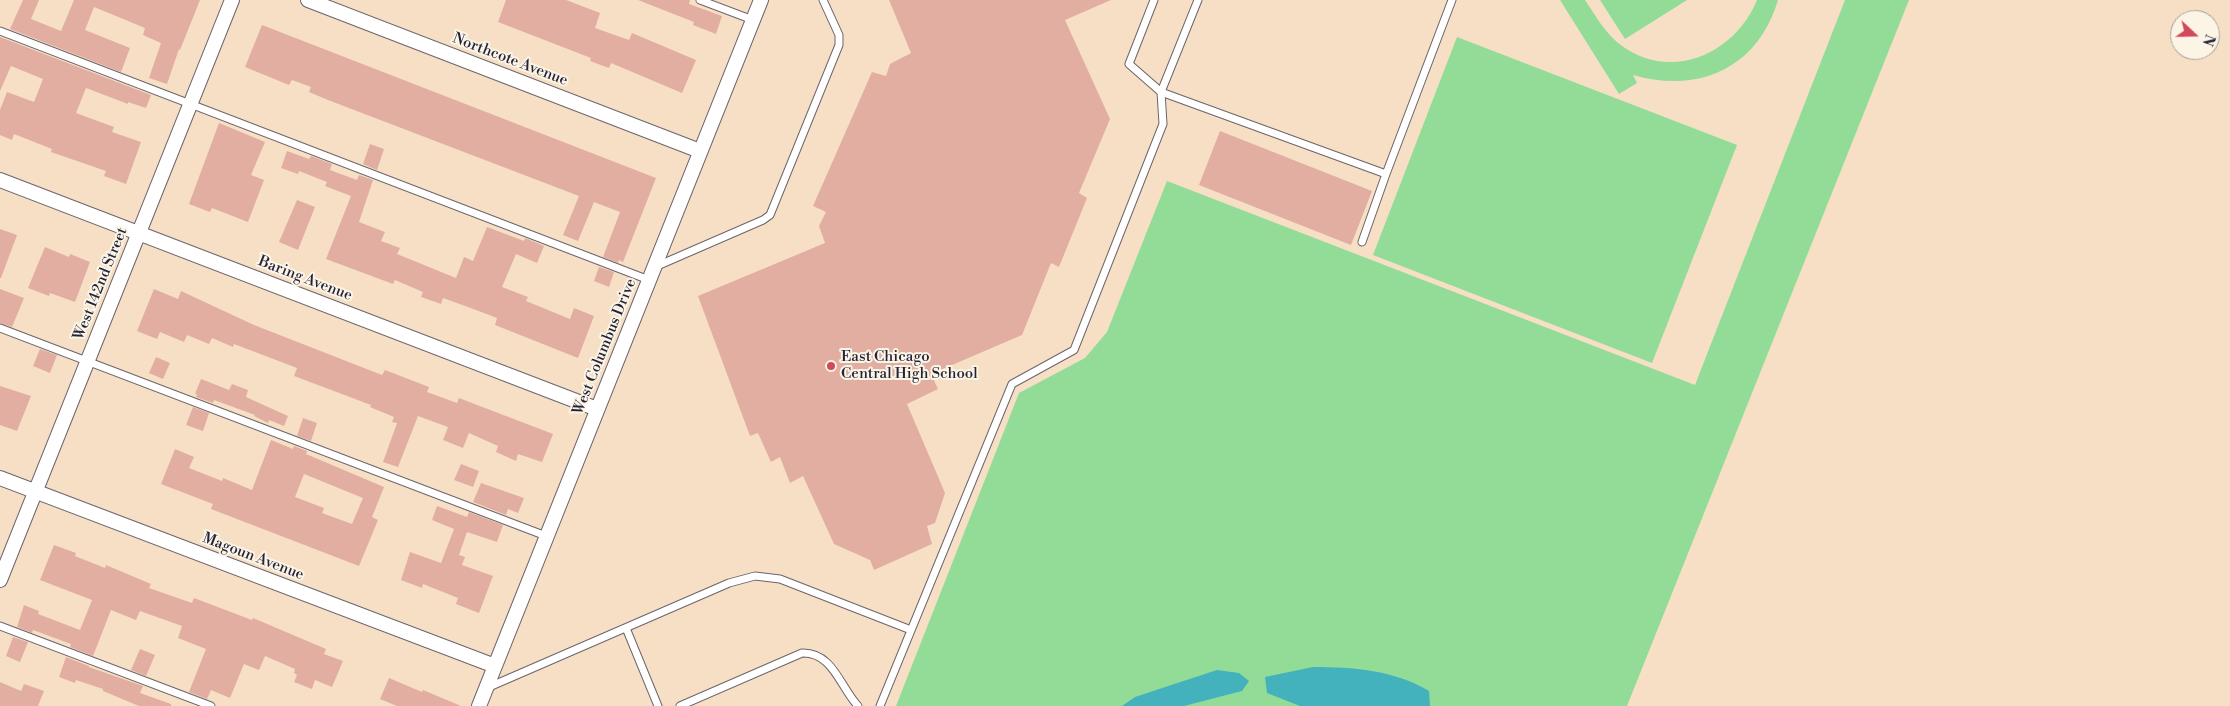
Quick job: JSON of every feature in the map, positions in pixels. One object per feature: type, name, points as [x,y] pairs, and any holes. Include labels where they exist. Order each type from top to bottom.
[{"type":"street","name":"West 142nd Street","points":[[0,580],[232,0]]},
{"type":"street","name":"Northcote Avenue","points":[[308,0],[700,151]]},
{"type":"street","name":"West Columbus Drive","points":[[479,706],[761,0]]},
{"type":"street","name":"Baring Avenue","points":[[0,180],[597,409]]},
{"type":"street","name":"Magoun Avenue","points":[[0,478],[494,666]]},
{"type":"lane","points":[[700,0],[753,20]]},
{"type":"lane","points":[[654,267],[763,220],[770,214],[839,45],[838,35],[823,0]]},
{"type":"lane","points":[[1154,0],[1128,64],[1161,92],[1386,174]]},
{"type":"lane","points":[[880,706],[1012,384],[1074,350],[1163,124],[1161,92],[1198,0]]},
{"type":"lane","points":[[1362,242],[1452,0]]},
{"type":"lane","points":[[0,31],[649,280]]},
{"type":"lane","points":[[0,328],[546,536]]},
{"type":"lane","points":[[486,688],[729,583],[754,576],[780,580],[911,630]]},
{"type":"lane","points":[[0,626],[211,706]]},
{"type":"lane","points":[[626,628],[658,706]]},
{"type":"lane","points":[[680,706],[802,653],[812,652],[821,657],[832,668],[858,706]]},
{"type":"green space","points":[[1560,0],[1585,0],[1608,33],[1618,43],[1637,55],[1658,61],[1678,62],[1698,58],[1716,49],[1733,36],[1746,20],[1757,0],[1778,0],[1769,24],[1756,43],[1741,59],[1723,70],[1703,78],[1681,81],[1657,80],[1633,75],[1637,83],[1619,94]]},
{"type":"green space","points":[[1600,0],[1687,0],[1625,39]]},
{"type":"green space","points":[[1845,0],[1909,0],[1627,706],[896,706],[1019,393],[1085,358],[1107,332],[1167,181],[1695,385]]},
{"type":"green space","points":[[1457,37],[1737,145],[1652,363],[1373,255]]},
{"type":"water","points":[[1313,667],[1358,669],[1402,678],[1429,691],[1430,706],[1300,706],[1267,693],[1265,677]]},
{"type":"water","points":[[1217,670],[1239,673],[1249,681],[1242,691],[1184,706],[1122,706],[1135,697]]},
{"type":"building","points":[[23,0],[39,0],[31,19],[61,31],[74,0],[200,0],[179,49],[167,84],[149,78],[161,43],[143,35],[145,28],[94,7],[85,30],[130,48],[121,72],[10,29]]},
{"type":"building","points":[[506,0],[566,0],[600,13],[595,28],[629,40],[632,33],[696,60],[682,93],[611,63],[609,68],[590,61],[591,58],[498,22]]},
{"type":"building","points":[[638,0],[690,0],[689,4],[722,16],[716,34],[693,25],[694,22]]},
{"type":"building","name":"East Chicago Central High School","points":[[889,0],[1111,0],[1065,20],[1110,119],[1079,193],[1087,198],[1059,267],[1051,263],[1022,335],[931,374],[938,389],[907,404],[945,493],[935,523],[927,526],[932,544],[874,570],[870,560],[834,544],[803,476],[790,483],[780,457],[771,462],[758,433],[750,436],[698,296],[825,243],[819,226],[826,212],[813,206],[872,72],[886,76],[890,64],[911,53]]},
{"type":"building","points":[[262,25],[656,178],[623,262],[619,260],[618,263],[603,257],[620,212],[594,202],[578,241],[563,235],[579,196],[328,100],[309,92],[311,87],[292,80],[289,85],[245,67]]},
{"type":"building","points":[[0,37],[151,95],[146,108],[128,102],[128,104],[86,88],[76,113],[114,127],[112,132],[141,142],[126,184],[104,176],[106,171],[51,152],[52,149],[14,134],[12,140],[0,135],[0,110],[7,92],[34,102],[43,79],[11,66],[0,91]]},
{"type":"building","points":[[219,123],[265,142],[251,175],[264,180],[248,222],[212,208],[210,212],[189,204]]},
{"type":"building","points":[[1220,131],[1372,191],[1351,245],[1199,185]]},
{"type":"building","points":[[370,144],[384,149],[377,170],[363,164]]},
{"type":"building","points":[[287,151],[309,159],[311,156],[332,164],[330,170],[357,180],[359,175],[373,180],[359,222],[385,232],[381,241],[400,248],[397,254],[456,278],[464,257],[473,261],[487,227],[524,241],[525,238],[544,246],[537,263],[516,254],[502,287],[528,297],[526,301],[570,319],[574,308],[594,316],[578,358],[495,325],[497,318],[443,298],[441,304],[421,297],[423,292],[395,280],[393,284],[326,259],[351,196],[325,186],[327,182],[299,171],[298,174],[281,168]]},
{"type":"building","points":[[297,200],[315,207],[298,250],[279,242]]},
{"type":"building","points":[[0,229],[17,235],[1,278],[0,278]]},
{"type":"building","points":[[45,247],[69,257],[70,254],[90,262],[75,302],[50,293],[49,296],[28,288]]},
{"type":"building","points":[[599,267],[614,272],[609,287],[594,281]]},
{"type":"building","points":[[0,289],[24,298],[12,327],[0,323]]},
{"type":"building","points":[[154,289],[178,299],[181,291],[254,325],[382,375],[385,370],[429,387],[427,392],[457,403],[459,398],[553,434],[542,462],[518,454],[516,461],[496,452],[498,446],[469,433],[463,448],[443,440],[448,427],[418,416],[398,467],[383,462],[397,423],[392,422],[394,417],[370,407],[371,405],[294,376],[297,368],[234,344],[233,347],[212,338],[209,344],[187,335],[184,342],[160,332],[157,339],[137,331]]},
{"type":"building","points":[[40,349],[57,355],[50,373],[33,366]]},
{"type":"building","points":[[156,357],[170,363],[163,379],[149,373]]},
{"type":"building","points":[[201,379],[229,390],[232,384],[248,390],[246,397],[288,416],[284,426],[269,420],[268,423],[255,415],[214,400],[213,403],[196,397],[197,394],[195,394]]},
{"type":"building","points":[[0,386],[31,396],[17,431],[0,425]]},
{"type":"building","points":[[193,407],[209,413],[203,431],[186,425]]},
{"type":"building","points":[[303,418],[317,423],[311,441],[297,436]]},
{"type":"building","points":[[271,440],[293,449],[294,446],[307,451],[306,454],[384,487],[372,517],[378,520],[359,566],[211,509],[213,504],[161,484],[175,449],[194,457],[189,468],[222,481],[223,478],[252,490]],"holes":[[[304,474],[363,498],[352,524],[322,513],[324,508],[295,497]]]},
{"type":"building","points":[[461,464],[479,471],[473,487],[454,480]]},
{"type":"building","points":[[481,483],[524,498],[518,513],[508,509],[506,515],[473,502]]},
{"type":"building","points":[[437,506],[467,517],[469,512],[503,525],[497,542],[467,532],[459,555],[465,557],[462,565],[493,576],[479,613],[456,604],[458,598],[423,584],[422,588],[401,580],[410,552],[441,563],[454,529],[432,520]]},
{"type":"building","points":[[54,545],[76,553],[75,556],[105,568],[106,565],[151,584],[149,588],[192,603],[194,598],[252,620],[253,618],[326,649],[324,654],[343,661],[332,687],[315,680],[312,689],[294,682],[297,675],[294,673],[295,669],[265,656],[259,670],[244,664],[230,698],[211,690],[207,699],[189,692],[206,649],[178,638],[182,626],[140,611],[136,620],[111,610],[93,656],[70,647],[71,644],[33,630],[32,633],[17,627],[24,605],[39,611],[38,614],[80,630],[92,600],[40,580]]},
{"type":"building","points":[[13,637],[28,642],[20,662],[6,656]]},
{"type":"building","points":[[140,649],[155,655],[146,676],[131,670]]},
{"type":"building","points":[[66,657],[143,686],[140,693],[171,704],[171,706],[139,706],[103,691],[103,689],[76,680],[75,683],[59,677]]},
{"type":"building","points":[[389,678],[461,706],[397,706],[380,699]]},
{"type":"building","points":[[0,682],[21,691],[24,684],[44,691],[38,706],[0,706]]},
{"type":"place","name":"East Chicago Central High School","points":[[831,366]]}]
